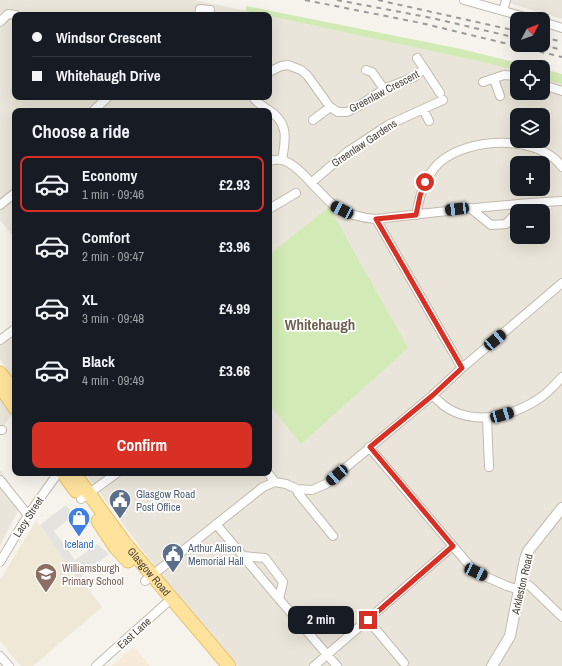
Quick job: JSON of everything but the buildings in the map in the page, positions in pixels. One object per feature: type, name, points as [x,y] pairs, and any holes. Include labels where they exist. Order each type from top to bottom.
[{"type":"main road","points":[[0,373],[12,389]]},
{"type":"main road","points":[[0,386],[12,404]]},
{"type":"main road","name":"Glasgow Road","points":[[66,476],[85,496]]},
{"type":"main road","name":"Glasgow Road","points":[[75,476],[85,496],[116,548],[148,578],[218,666]]},
{"type":"main road","name":"Glasgow Road","points":[[168,602],[229,666]]},
{"type":"street","points":[[464,0],[510,13]]},
{"type":"street","points":[[503,11],[506,0]]},
{"type":"street","points":[[200,12],[200,9],[210,10]]},
{"type":"street","points":[[0,22],[12,15]]},
{"type":"street","points":[[550,24],[562,28]]},
{"type":"street","name":"Greenlaw Crescent","points":[[417,58],[442,96]]},
{"type":"street","points":[[272,70],[281,66],[288,65],[301,70],[307,75],[330,107],[313,120]]},
{"type":"street","name":"Greenlaw Crescent","points":[[330,107],[338,112],[347,112],[384,89],[414,77],[424,69]]},
{"type":"street","points":[[366,70],[372,72],[384,89]]},
{"type":"street","points":[[483,82],[504,75],[510,75]]},
{"type":"street","points":[[494,79],[500,96]]},
{"type":"street","points":[[550,87],[562,91]]},
{"type":"street","name":"Greenlaw Gardens","points":[[311,183],[347,152],[388,125],[423,109],[442,96]]},
{"type":"street","points":[[96,108],[105,100]]},
{"type":"street","points":[[255,100],[258,104],[265,108]]},
{"type":"street","points":[[423,109],[429,121]]},
{"type":"street","points":[[272,112],[282,122],[284,131],[285,143],[282,160]]},
{"type":"street","points":[[416,215],[425,182],[433,170],[450,156],[470,147],[499,143],[522,145],[541,150],[561,164]]},
{"type":"street","points":[[272,161],[282,160],[292,164],[334,206],[350,214],[363,218],[376,219],[470,208],[562,201]]},
{"type":"street","points":[[272,207],[296,193]]},
{"type":"street","points":[[0,205],[12,195]]},
{"type":"street","points":[[470,208],[491,225],[506,224],[510,220]]},
{"type":"street","points":[[376,219],[462,368]]},
{"type":"street","points":[[148,578],[263,487],[275,482],[286,484],[297,489],[312,490],[326,484],[433,395],[462,368],[562,283]]},
{"type":"street","points":[[0,340],[12,331]]},
{"type":"street","points":[[433,395],[442,404],[458,413],[487,418],[517,411],[538,400],[562,377]]},
{"type":"street","points":[[487,418],[489,467]]},
{"type":"street","points":[[370,447],[476,572],[507,586],[530,586],[562,617]]},
{"type":"street","name":"Lacy Street","points":[[0,562],[28,515],[56,476]]},
{"type":"street","points":[[85,496],[113,476]]},
{"type":"street","points":[[270,476],[275,482]]},
{"type":"street","points":[[0,480],[28,515]]},
{"type":"street","points":[[297,489],[298,493],[333,536]]},
{"type":"street","name":"Arkleston Road","points":[[492,666],[510,636],[528,551],[562,508]]},
{"type":"street","points":[[216,524],[337,666]]},
{"type":"street","points":[[314,666],[453,546]]},
{"type":"street","points":[[243,556],[265,558],[283,582],[279,599]]},
{"type":"street","name":"East Lane","points":[[96,666],[168,602]]},
{"type":"street","points":[[368,620],[404,663]]},
{"type":"street","points":[[0,656],[6,665]]},
{"type":"shaded area","points":[[0,0],[195,0],[251,12],[12,12],[12,100],[272,100],[272,17],[510,69],[510,100],[550,100],[550,81],[562,84],[562,666],[238,666],[162,576],[87,476],[272,476],[272,108],[12,108],[12,235],[0,220]]},
{"type":"shaded area","points":[[499,0],[562,0],[562,19],[550,15],[550,12],[539,12]]},
{"type":"shaded area","points":[[12,335],[12,377],[0,359],[0,344]]},
{"type":"shaded area","points":[[0,393],[12,409],[12,415],[0,430]]},
{"type":"shaded area","points":[[0,470],[23,501],[0,546]]},
{"type":"shaded area","points":[[66,505],[74,515],[54,531],[75,560],[97,544],[109,554],[78,579],[40,525]]},
{"type":"shaded area","name":"Williamsburgh Primary School","points":[[36,521],[102,607],[33,666],[21,666],[0,641],[0,580]]},
{"type":"shaded area","points":[[134,647],[150,666],[111,666]]},
{"type":"green space","points":[[246,6],[461,49],[510,61],[510,69],[272,17],[272,12],[246,11]]},
{"type":"green space","points":[[550,71],[562,74],[562,84],[550,81]]},
{"type":"green space","points":[[329,207],[408,348],[301,444],[272,408],[272,253]]},
{"type":"railway","points":[[305,0],[421,23],[562,57]]},
{"type":"railway","points":[[337,0],[432,18],[510,36]]},
{"type":"railway","points":[[378,0],[510,29]]},
{"type":"railway","points":[[550,39],[562,42]]},
{"type":"railway","points":[[550,47],[562,50]]},
{"type":"place","name":"Glasgow Road Post Office","points":[[120,520]]},
{"type":"place","name":"Iceland","points":[[79,538]]},
{"type":"place","name":"Arthur Allison Memorial Hall","points":[[173,574]]},
{"type":"place","name":"Williamsburgh Primary School","points":[[46,594]]},
{"type":"district","name":"Whitehaugh","points":[[320,324]]},
{"type":"route","points":[[368,620],[453,546],[370,447],[433,395],[462,368],[376,219],[416,215],[425,182]]}]
